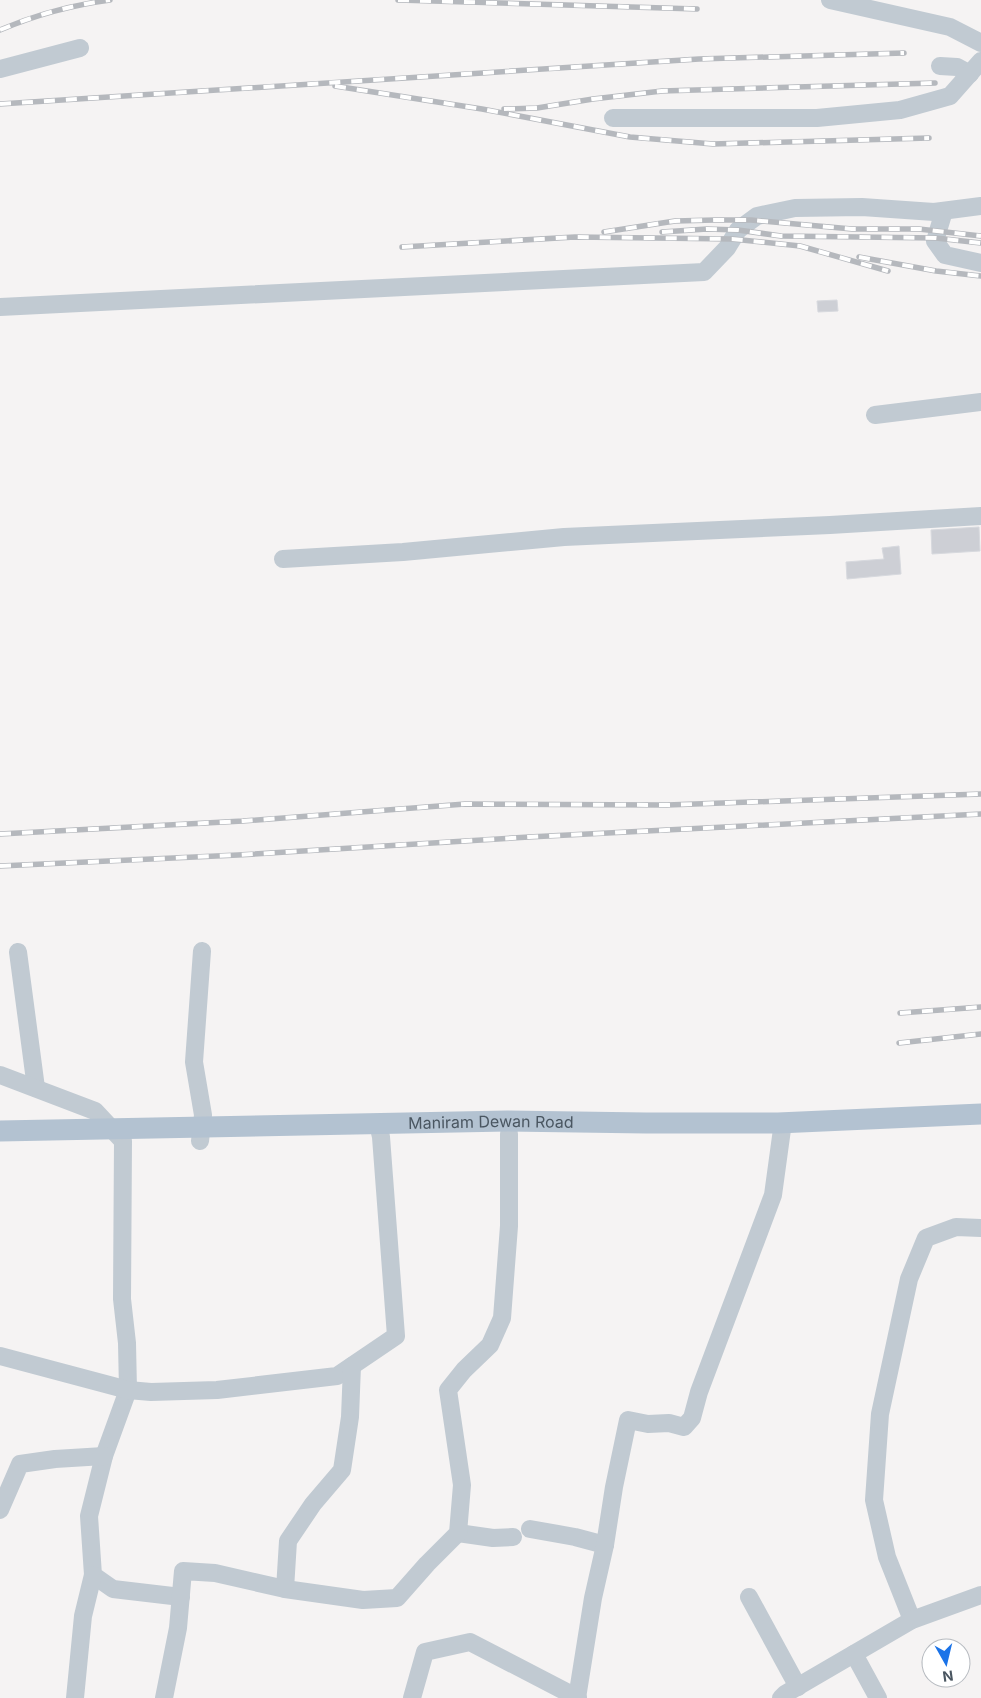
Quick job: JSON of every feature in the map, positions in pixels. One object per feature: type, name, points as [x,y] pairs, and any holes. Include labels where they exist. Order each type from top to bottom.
[{"type":"main road","name":"Maniram Dewan Road","points":[[782,1129],[981,1114]]},
{"type":"main road","name":"Maniram Dewan Road","points":[[0,1132],[201,1135],[380,1130],[507,1121],[675,1129]]},
{"type":"main road","name":"Maniram Dewan Road","points":[[380,1130],[509,1134],[675,1129],[981,1126]]},
{"type":"main road","name":"Maniram Dewan Road","points":[[0,1144],[117,1135]]},
{"type":"street","points":[[830,0],[950,27],[981,43]]},
{"type":"street","points":[[0,69],[80,48]]},
{"type":"street","points":[[940,66],[975,68]]},
{"type":"street","points":[[613,118],[817,118],[900,110],[950,96],[975,68]]},
{"type":"street","points":[[0,307],[704,272],[721,252],[727,248],[738,230],[757,216],[795,208],[862,207],[934,212],[981,206]]},
{"type":"street","points":[[944,211],[935,241],[945,255],[981,263]]},
{"type":"street","points":[[875,415],[981,402]]},
{"type":"street","points":[[283,559],[403,552],[564,537],[981,516]]},
{"type":"street","points":[[201,1135],[203,1115],[194,1062],[202,951]]},
{"type":"street","points":[[18,952],[36,1088]]},
{"type":"street","points":[[0,1075],[95,1110],[117,1135],[122,1299],[127,1343],[128,1390],[104,1456],[89,1516],[93,1575],[83,1616],[75,1698]]},
{"type":"street","points":[[412,1698],[425,1652],[470,1642],[578,1698],[593,1598],[628,1420],[648,1424],[669,1423],[684,1427],[692,1418],[699,1392],[773,1195],[782,1129]]},
{"type":"street","points":[[0,1356],[128,1390],[151,1392],[217,1390],[337,1376],[396,1336],[380,1130]]},
{"type":"street","points":[[164,1698],[178,1628],[183,1571],[215,1573],[285,1590],[363,1600],[396,1598],[458,1533],[462,1485],[448,1390],[464,1370],[490,1345],[502,1318],[508,1226],[509,1134]]},
{"type":"street","points":[[912,1620],[887,1557],[874,1500],[880,1414],[909,1279],[926,1238],[956,1226],[981,1228]]},
{"type":"street","points":[[285,1590],[288,1542],[313,1504],[342,1470],[350,1417],[352,1366]]},
{"type":"street","points":[[0,1510],[5,1486],[20,1464],[55,1459],[104,1456]]},
{"type":"street","points":[[530,1529],[605,1544]]},
{"type":"street","points":[[458,1533],[494,1538],[512,1537]]},
{"type":"street","points":[[93,1575],[113,1589],[181,1597]]},
{"type":"street","points":[[781,1698],[912,1620],[981,1595]]},
{"type":"street","points":[[749,1597],[798,1687]]},
{"type":"street","points":[[854,1654],[878,1698]]},
{"type":"building","points":[[837,300],[838,311],[818,312],[817,301]]},
{"type":"building","points":[[979,527],[980,551],[932,554],[931,530]]},
{"type":"building","points":[[899,546],[901,574],[847,579],[846,562],[884,559],[882,548]]},
{"type":"railway","points":[[0,30],[54,11],[110,0]]},
{"type":"railway","points":[[398,0],[697,9]]},
{"type":"railway","points":[[0,104],[699,59],[904,53]]},
{"type":"railway","points":[[504,109],[537,108],[662,91],[935,83]]},
{"type":"railway","points":[[335,86],[482,109],[630,137],[713,144],[929,138]]},
{"type":"railway","points":[[604,232],[675,221],[751,220],[852,229],[919,229],[981,236]]},
{"type":"railway","points":[[662,232],[707,229],[738,230],[781,236],[936,238],[981,243]]},
{"type":"railway","points":[[402,247],[575,237],[732,239],[800,246],[888,271]]},
{"type":"railway","points":[[859,257],[936,271],[981,276]]},
{"type":"railway","points":[[0,834],[243,821],[465,804],[667,805],[981,794]]},
{"type":"railway","points":[[0,866],[238,855],[529,837],[981,814]]},
{"type":"railway","points":[[900,1013],[981,1007]]},
{"type":"railway","points":[[899,1043],[981,1034]]}]
